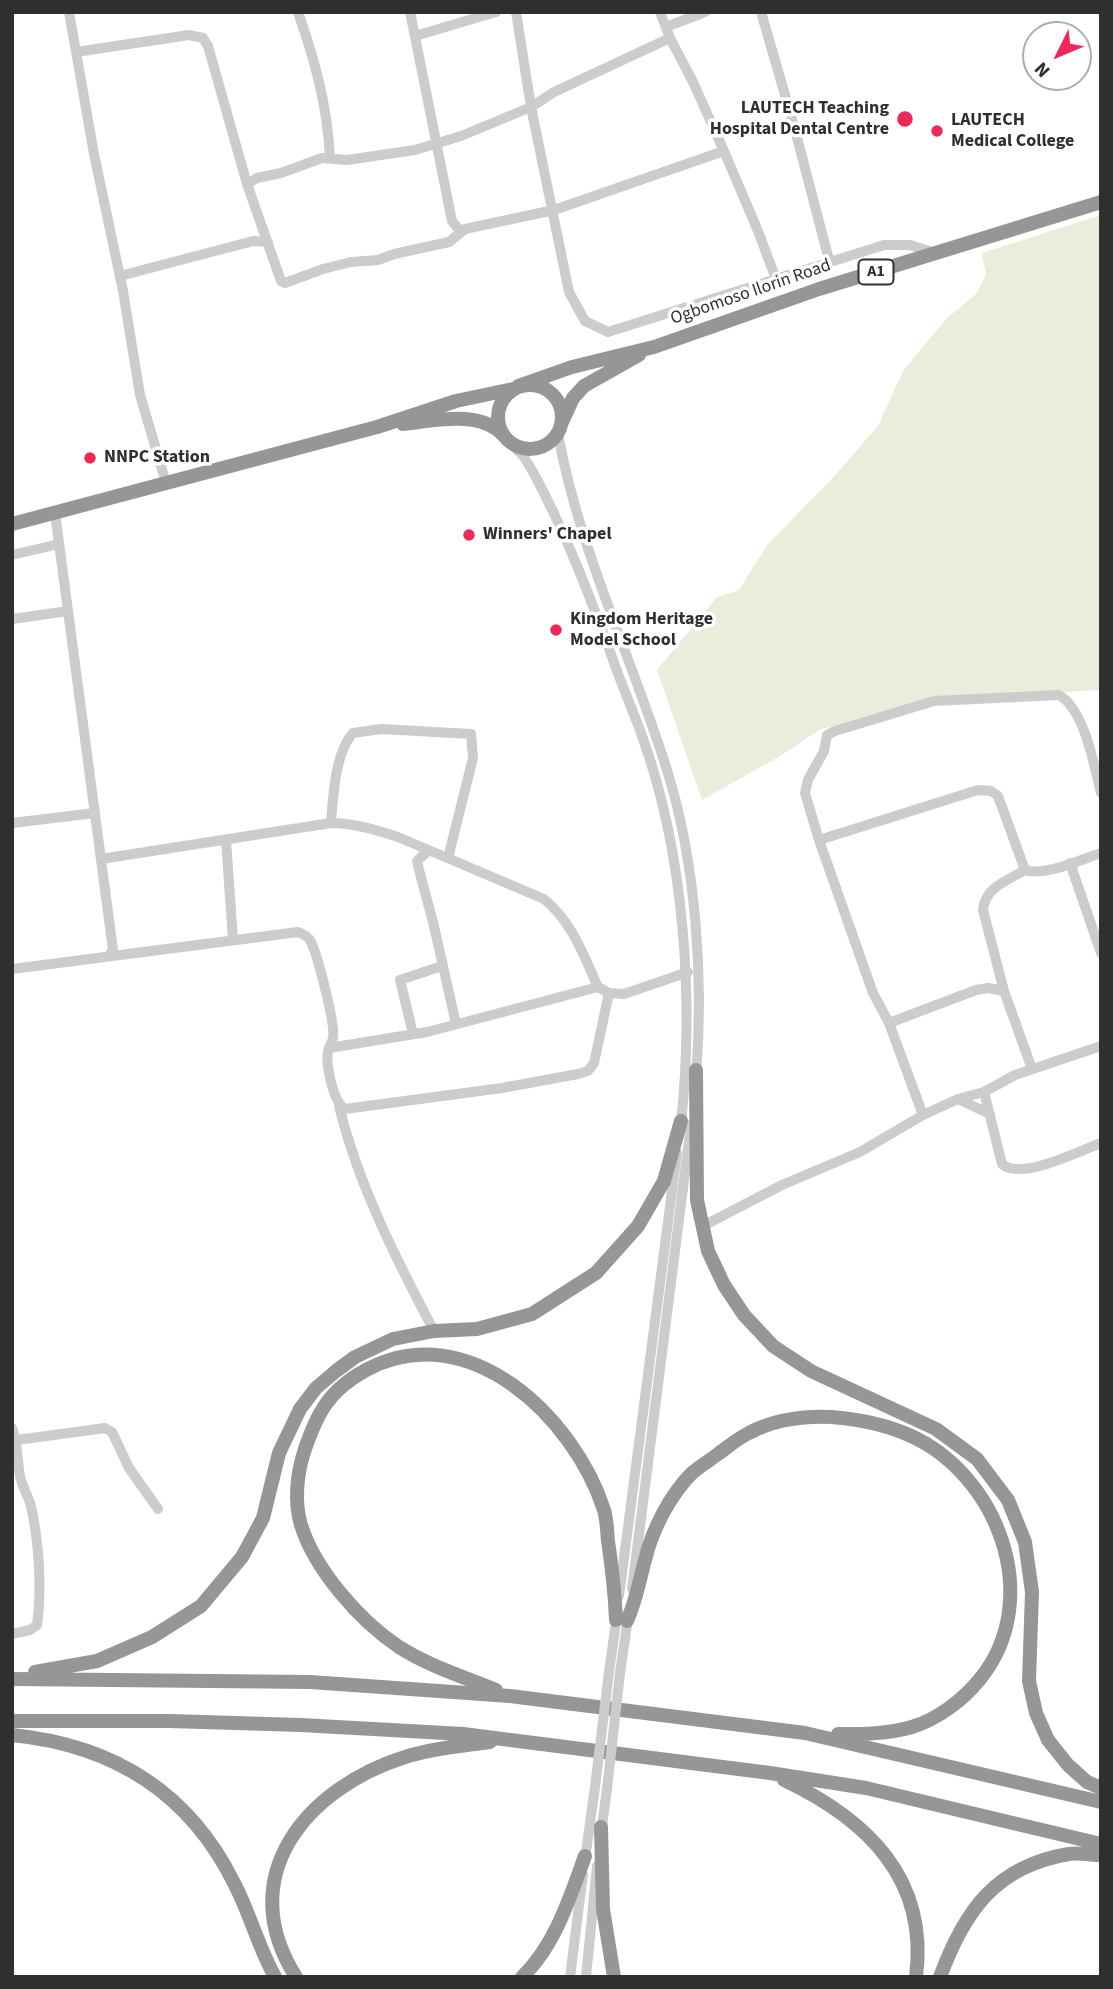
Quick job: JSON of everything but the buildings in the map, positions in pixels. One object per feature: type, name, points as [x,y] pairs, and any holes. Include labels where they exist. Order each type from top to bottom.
[{"type":"highway","name":"Ogbomoso Ilorin Road","points":[[654,347],[819,289],[1101,202]]},
{"type":"highway","name":"A1","points":[[12,524],[377,427],[456,401],[515,388],[572,367],[654,347]]},
{"type":"highway","name":"A1","points":[[560,428],[573,398],[584,386],[654,347]]},
{"type":"highway","points":[[530,384],[541,386],[551,392],[558,401],[562,412],[560,428],[551,442],[541,447],[520,447],[507,440],[500,429],[498,411],[506,395],[515,388],[530,384]]},
{"type":"highway","name":"A1","points":[[377,427],[447,419],[467,420],[493,426],[507,440]]},
{"type":"highway","points":[[696,1070],[697,1200],[708,1251],[724,1286],[744,1315],[774,1346],[811,1371],[936,1429],[976,1459],[1007,1500],[1025,1542],[1032,1592],[1029,1681],[1036,1713],[1048,1740],[1068,1765],[1087,1782],[1101,1788]]},
{"type":"highway","points":[[12,1677],[97,1661],[152,1637],[201,1606],[242,1557],[258,1528],[263,1518],[279,1452],[300,1409],[316,1388],[335,1371],[393,1339],[433,1331],[477,1329],[531,1314],[596,1273],[638,1226],[664,1181],[681,1121]]},
{"type":"highway","points":[[510,1696],[438,1667],[400,1647],[356,1611],[311,1550],[300,1523],[298,1470],[314,1420],[329,1399],[347,1382],[391,1360],[437,1353],[477,1366],[514,1385],[531,1399],[549,1415],[579,1458],[604,1511],[615,1593],[622,1621]]},
{"type":"highway","points":[[622,1621],[636,1602],[650,1542],[676,1494],[692,1473],[748,1433],[772,1424],[821,1417],[851,1418],[910,1435],[940,1454],[970,1482],[993,1518],[1005,1550],[1012,1584],[1009,1621],[992,1664],[969,1692],[940,1714],[913,1727],[883,1733],[805,1733]]},
{"type":"highway","points":[[12,1677],[310,1682],[510,1696],[805,1733],[1101,1801]]},
{"type":"highway","points":[[12,1721],[288,1724],[463,1734],[770,1773],[866,1788],[1101,1844]]},
{"type":"highway","points":[[12,1735],[88,1750],[130,1769],[174,1801],[217,1850],[236,1885],[253,1931],[275,1977]]},
{"type":"highway","points":[[296,1977],[285,1959],[277,1933],[273,1905],[275,1876],[286,1843],[302,1821],[321,1802],[344,1786],[404,1757],[434,1750],[511,1740]]},
{"type":"highway","points":[[770,1773],[818,1796],[848,1816],[882,1850],[897,1872],[906,1893],[915,1927],[918,1963],[916,1977]]},
{"type":"highway","points":[[601,1827],[603,1909],[614,1977]]},
{"type":"highway","points":[[940,1977],[965,1920],[989,1891],[1021,1868],[1070,1853],[1101,1856]]},
{"type":"highway","points":[[522,1977],[548,1943],[568,1903],[585,1856]]},
{"type":"street","points":[[69,12],[140,395],[166,483]]},
{"type":"street","points":[[298,12],[317,69],[330,157]]},
{"type":"street","points":[[410,12],[452,221],[461,232]]},
{"type":"street","points":[[415,36],[496,12]]},
{"type":"street","points":[[660,12],[724,151],[776,279]]},
{"type":"street","points":[[666,27],[705,12]]},
{"type":"street","points":[[761,12],[829,260]]},
{"type":"street","points":[[514,14],[566,282],[575,307],[584,321],[608,332],[884,244],[910,245],[937,254]]},
{"type":"street","points":[[76,52],[189,35],[203,38],[208,46],[247,184],[281,281],[285,283],[323,269],[351,262],[378,260],[449,242],[461,232],[554,211],[724,151]]},
{"type":"street","points":[[247,184],[257,178],[330,157],[347,160],[415,150],[461,136],[531,107],[554,92],[670,38]]},
{"type":"street","points":[[120,276],[253,241],[268,242]]},
{"type":"street","points":[[560,428],[575,509],[643,699],[673,793],[688,864],[699,1006],[692,1122],[615,1672],[585,1856],[570,1977]]},
{"type":"street","points":[[507,440],[524,457],[554,512],[582,575],[642,737],[659,796],[676,879],[684,941],[685,1068],[681,1121],[622,1621]]},
{"type":"street","points":[[55,513],[113,950],[109,955]]},
{"type":"street","points":[[12,555],[59,544]]},
{"type":"street","points":[[12,619],[68,611]]},
{"type":"street","points":[[923,1115],[889,1023],[873,993],[805,793],[808,779],[824,751],[827,736],[835,731],[934,701],[1059,695],[1071,705],[1088,744],[1101,793]]},
{"type":"street","points":[[628,703],[643,699]]},
{"type":"street","points":[[331,823],[342,748],[353,733],[381,729],[471,734],[473,758],[448,858]]},
{"type":"street","points":[[819,840],[978,790],[991,791],[998,796],[1025,870],[1033,873],[1101,853]]},
{"type":"street","points":[[659,796],[673,793]]},
{"type":"street","points":[[12,823],[95,813]]},
{"type":"street","points":[[101,859],[345,823],[373,829],[429,850],[544,899],[571,928],[598,987],[609,993],[624,994],[697,968]]},
{"type":"street","points":[[226,840],[233,940]]},
{"type":"street","points":[[429,850],[417,861],[456,1024]]},
{"type":"street","points":[[1070,863],[1101,953]]},
{"type":"street","points":[[1025,870],[990,890],[984,899],[983,910],[1004,991],[1032,1069]]},
{"type":"street","points":[[12,969],[298,932],[307,936],[312,943],[319,967],[333,1026],[333,1038],[327,1058],[347,1138],[363,1182],[433,1331]]},
{"type":"street","points":[[413,1034],[400,980],[442,966]]},
{"type":"street","points":[[329,1048],[413,1034],[598,987]]},
{"type":"street","points":[[889,1023],[976,990],[988,988],[1004,991]]},
{"type":"street","points":[[339,1106],[345,1109],[489,1090],[588,1071],[594,1063],[609,993]]},
{"type":"street","points":[[701,1227],[782,1185],[860,1152],[923,1115],[958,1099],[984,1092],[1015,1075],[1101,1046]]},
{"type":"street","points":[[984,1092],[1002,1164],[1007,1168],[1026,1169],[1046,1164],[1101,1143]]},
{"type":"street","points":[[958,1099],[990,1114]]},
{"type":"street","points":[[12,1428],[17,1440],[20,1478],[30,1501],[36,1531],[39,1612],[37,1625],[30,1630],[12,1634]]},
{"type":"street","points":[[17,1440],[105,1428],[112,1432],[129,1468],[158,1509]]},
{"type":"street","points":[[586,1977],[591,1910],[607,1789],[615,1672]]},
{"type":"green space","points":[[1101,215],[1101,690],[969,697],[821,729],[780,756],[702,800],[657,670],[717,597],[739,590],[768,544],[830,481],[878,426],[903,371],[946,319],[976,294],[986,275],[982,253]]},
{"type":"place","name":"LAUTECH Teaching Hospital Dental Centre","points":[[905,119]]},
{"type":"place","name":"LAUTECH Medical College","points":[[937,131]]},
{"type":"place","name":"NNPC Station","points":[[90,458]]},
{"type":"place","name":"Winners' Chapel","points":[[469,535]]},
{"type":"place","name":"Kingdom Heritage Model School","points":[[556,630]]}]
